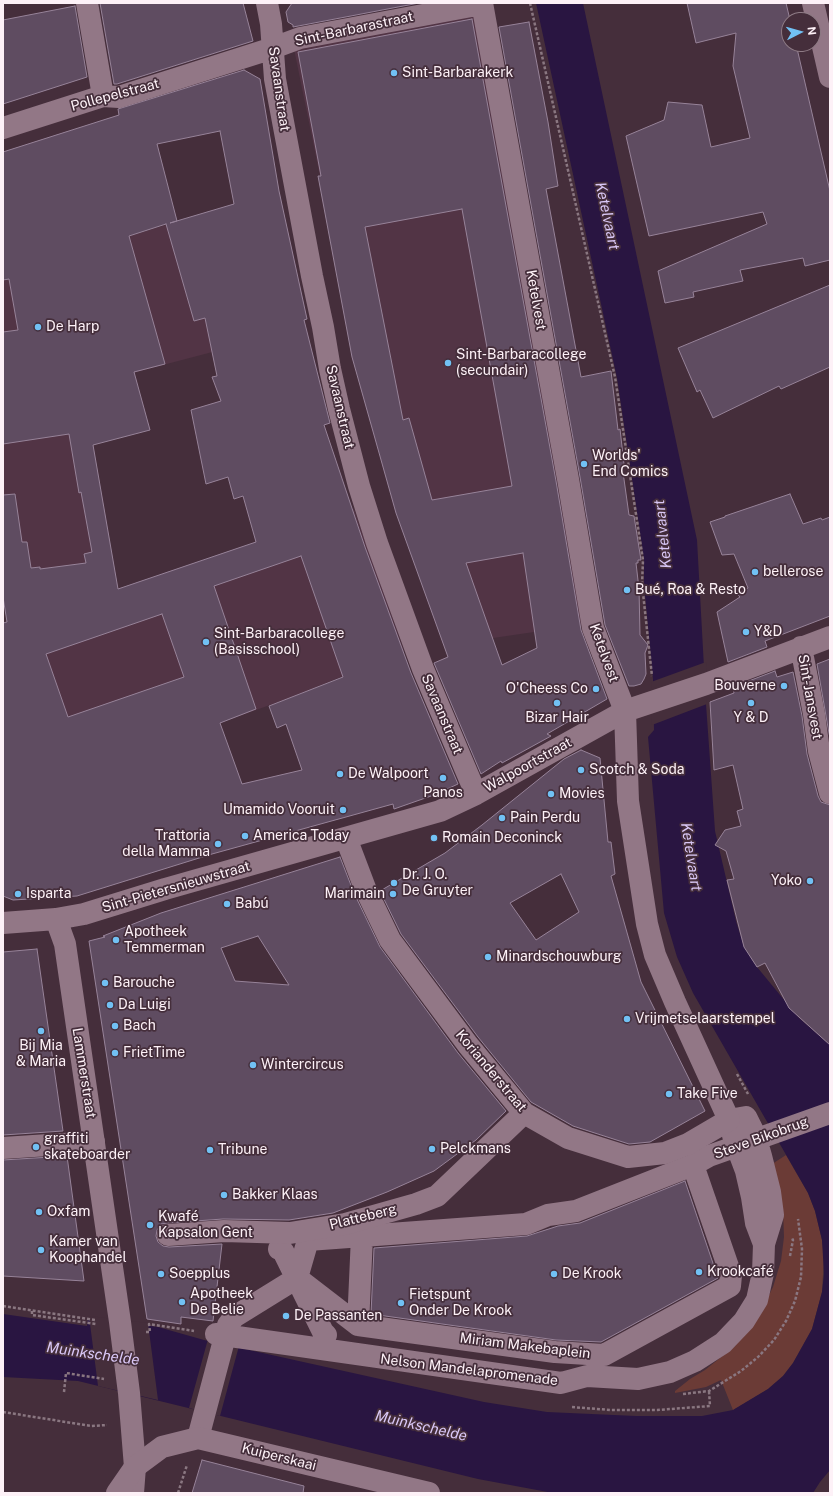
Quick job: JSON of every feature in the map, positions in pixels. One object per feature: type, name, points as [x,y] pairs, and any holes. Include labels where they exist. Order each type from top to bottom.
[{"type":"street","points":[[87,3],[103,96]]},
{"type":"street","name":"Savaanstraat","points":[[267,3],[271,24],[275,79],[312,276],[324,327],[330,370],[359,486],[377,543],[423,669],[476,794]]},
{"type":"street","points":[[813,3],[830,77]]},
{"type":"street","name":"Sint-Barbarastraat","points":[[273,48],[300,38],[482,4]]},
{"type":"street","name":"Ketelvest","points":[[482,4],[568,479],[593,628],[626,711]]},
{"type":"street","name":"Pollepelstraat","points":[[3,128],[103,96],[119,97],[273,48]]},
{"type":"street","name":"Walpoortstraat","points":[[346,838],[440,811],[476,794],[626,711],[706,684],[830,637]]},
{"type":"street","name":"Sint-Jansvest","points":[[801,648],[814,714],[819,751],[830,794]]},
{"type":"street","name":"Nelson Mandelapromenade","points":[[222,1330],[561,1383],[587,1376],[638,1379],[670,1372],[695,1361],[723,1343],[744,1321],[757,1300],[763,1273],[764,1244],[756,1223],[746,1171],[734,1139],[729,1120],[658,962],[647,924],[628,801],[626,711]]},
{"type":"street","name":"Korianderstraat","points":[[346,838],[365,888],[390,940],[468,1045],[524,1113],[568,1138],[628,1156],[664,1153],[688,1144],[729,1120]]},
{"type":"street","name":"Sint-Pietersnieuwstraat","points":[[3,923],[56,919],[84,914],[172,887],[346,838]]},
{"type":"street","name":"Lammerstraat","points":[[56,919],[65,944],[119,1318],[129,1393],[135,1467],[133,1493]]},
{"type":"street","name":"Platteberg","points":[[168,1235],[224,1231],[290,1233],[345,1224],[416,1204],[437,1196],[524,1113]]},
{"type":"street","name":"Steve Bikobrug","points":[[693,1165],[709,1156],[830,1113]]},
{"type":"street","points":[[3,1148],[94,1142]]},
{"type":"street","points":[[198,1438],[222,1330],[234,1317],[297,1278],[308,1240],[371,1246],[526,1224],[548,1215],[576,1211],[693,1165]]},
{"type":"street","name":"Miriam Makebaplein","points":[[297,1278],[358,1325],[555,1352],[604,1355],[730,1286],[731,1276],[693,1165]]},
{"type":"street","points":[[525,1211],[548,1215]]},
{"type":"street","points":[[358,1325],[371,1246]]},
{"type":"street","name":"Miriam Makebaplein","points":[[279,1249],[283,1251],[323,1332],[326,1335]]},
{"type":"street","name":"Kuiperskaai","points":[[117,1493],[135,1467],[162,1447],[198,1438],[429,1493]]},
{"type":"path","points":[[530,3],[615,377],[643,560],[642,584]]},
{"type":"path","points":[[3,1306],[89,1320]]},
{"type":"path","points":[[32,1311],[32,1316],[90,1324]]},
{"type":"path","points":[[150,1332],[149,1324],[222,1330]]},
{"type":"path","points":[[64,1392],[66,1373],[96,1378]]},
{"type":"path","points":[[3,1412],[91,1426],[131,1422]]},
{"type":"path","points":[[178,1493],[189,1459]]},
{"type":"shaded area","name":"Sint-Barbaracollege (secundair)","points":[[476,15],[582,625],[493,638],[448,657],[396,512],[369,416],[294,49]]},
{"type":"shaded area","points":[[68,131],[96,246],[279,191],[306,313],[268,322],[258,340],[83,386],[118,589],[354,509],[404,651],[292,697],[220,723],[39,771],[3,597],[3,152]]},
{"type":"shaded area","points":[[786,1155],[808,1193],[815,1211],[822,1240],[824,1257],[822,1292],[812,1329],[793,1363],[783,1376],[768,1389],[733,1410],[721,1380],[706,1387],[675,1393],[675,1391],[690,1379],[705,1370],[735,1346],[761,1311],[773,1287],[781,1261],[784,1237],[783,1210],[769,1166]]},
{"type":"water","points":[[536,3],[583,3],[697,540],[715,831],[736,921],[744,947],[757,967],[799,1018],[830,1045],[830,1470],[813,1493],[553,1493],[478,1479],[78,1381],[3,1377],[3,1314],[87,1326],[88,1318],[158,1327],[204,1340],[484,1402],[547,1412],[636,1416],[702,1416],[733,1410],[768,1389],[783,1376],[793,1363],[812,1329],[822,1292],[824,1274],[822,1240],[815,1211],[808,1193],[693,993],[677,957],[664,913],[648,737],[654,730],[653,679],[644,584],[644,559],[617,378]]},
{"type":"pier","points":[[706,662],[707,704],[652,725],[651,682]]},
{"type":"pier","points":[[89,1316],[148,1323],[158,1400],[98,1386]]},
{"type":"pier","points":[[208,1339],[239,1346],[220,1416],[189,1408]]},
{"type":"building","points":[[100,3],[243,3],[253,41],[114,84]]},
{"type":"building","points":[[292,3],[419,3],[293,27],[293,25],[288,22],[286,12]]},
{"type":"building","points":[[687,3],[786,3],[788,12],[781,12],[781,52],[798,52],[830,191],[830,260],[805,266],[803,258],[740,270],[743,281],[693,292],[694,297],[665,303],[658,271],[767,224],[763,212],[649,236],[626,136],[664,120],[668,102],[702,105],[711,147],[750,138],[733,66],[736,33],[696,43]]},
{"type":"building","points":[[75,6],[87,77],[3,104],[3,20]]},
{"type":"building","name":"Sint-Barbaracollege (secundair)","points":[[472,19],[556,481],[581,630],[607,699],[547,734],[551,736],[502,763],[501,761],[481,774],[434,663],[448,657],[396,513],[352,357],[318,176],[321,176],[298,52]],"holes":[[[462,209],[512,486],[432,500],[409,418],[403,420],[365,227]],[[523,553],[537,648],[502,665],[466,563]]]},
{"type":"building","points":[[529,22],[548,122],[558,186],[546,189],[581,377],[611,371],[618,430],[620,429],[624,464],[622,465],[629,515],[634,516],[641,560],[638,560],[638,563],[636,563],[639,589],[640,635],[648,645],[645,653],[646,674],[641,684],[634,686],[629,686],[605,625],[580,477],[499,27]]},
{"type":"building","points":[[244,70],[260,79],[279,191],[307,319],[304,320],[330,423],[324,425],[365,547],[411,673],[458,784],[434,795],[394,809],[393,804],[212,854],[77,896],[13,900],[3,896],[3,623],[7,622],[3,597],[3,495],[15,494],[22,542],[27,542],[31,568],[40,567],[40,569],[86,563],[84,554],[92,552],[81,492],[79,493],[69,434],[3,444],[3,332],[18,330],[9,279],[3,280],[3,152],[119,115],[118,109]],"holes":[[[220,131],[234,204],[177,221],[157,144]],[[166,224],[194,321],[205,318],[217,376],[212,377],[221,401],[191,410],[206,484],[228,477],[234,499],[243,496],[256,542],[118,589],[93,445],[150,430],[134,372],[165,364],[129,236]],[[301,556],[343,677],[269,706],[277,728],[286,724],[302,770],[242,784],[220,723],[256,709],[214,586]],[[162,614],[184,677],[68,717],[46,654]]]},
{"type":"building","points":[[830,285],[830,367],[781,389],[779,386],[713,418],[700,390],[697,392],[678,348]]},
{"type":"building","points":[[790,494],[803,524],[821,518],[822,520],[830,517],[830,616],[765,641],[767,647],[728,662],[717,612],[740,597],[737,594],[748,588],[734,554],[722,555],[710,522]]},
{"type":"building","points":[[830,659],[830,739],[817,664]]},
{"type":"building","points":[[775,671],[777,677],[793,672],[802,716],[807,754],[818,796],[821,802],[830,805],[830,1045],[789,1008],[765,963],[757,967],[744,947],[727,880],[734,879],[726,851],[715,845],[725,830],[741,826],[737,811],[743,809],[733,765],[714,770],[710,702],[734,693],[733,687]]},
{"type":"building","points":[[581,750],[600,758],[608,842],[611,842],[615,874],[611,876],[641,982],[705,1111],[650,1142],[629,1144],[573,1126],[531,1102],[478,1037],[401,934],[380,891],[445,853],[564,759]],"holes":[[[561,874],[579,912],[536,940],[510,903]]]},
{"type":"building","points":[[340,857],[354,893],[380,947],[458,1053],[506,1111],[476,1140],[434,1171],[387,1192],[333,1213],[289,1220],[223,1219],[161,1224],[157,1230],[156,1236],[158,1242],[163,1246],[169,1247],[222,1244],[213,1321],[181,1317],[181,1324],[147,1319],[89,941],[105,937],[103,936],[161,913]],"holes":[[[258,936],[289,985],[235,981],[221,948]]]},
{"type":"building","points":[[37,949],[63,1131],[3,1135],[3,952]]},
{"type":"building","points":[[67,1156],[84,1281],[3,1276],[3,1160]]},
{"type":"building","name":"De Krook","points":[[685,1181],[718,1278],[601,1342],[556,1340],[371,1314],[374,1248],[527,1236],[558,1226],[580,1223]]},
{"type":"building","points":[[202,1460],[304,1486],[303,1493],[192,1493]]},
{"type":"place","name":"Sint-Barbarakerk","points":[[394,73]]},
{"type":"place","name":"De Harp","points":[[38,327]]},
{"type":"place","name":"Sint-Barbaracollege (secundair)","points":[[448,363]]},
{"type":"place","name":"Worlds' End Comics","points":[[584,464]]},
{"type":"place","name":"bellerose","points":[[755,572]]},
{"type":"place","name":"Bué, Roa & Resto","points":[[627,590]]},
{"type":"place","name":"Y&D","points":[[746,632]]},
{"type":"place","name":"Sint-Barbaracollege (Basisschool)","points":[[206,642]]},
{"type":"place","name":"Bouverne","points":[[784,686]]},
{"type":"place","name":"O'Cheess Co","points":[[596,689]]},
{"type":"place","name":"Bizar Hair","points":[[557,703]]},
{"type":"place","name":"Y & D","points":[[751,703]]},
{"type":"place","name":"Scotch & Soda","points":[[581,770]]},
{"type":"place","name":"De Walpoort","points":[[340,774]]},
{"type":"place","name":"Panos","points":[[443,778]]},
{"type":"place","name":"Movies","points":[[551,794]]},
{"type":"place","name":"Umamido Vooruit","points":[[343,810]]},
{"type":"place","name":"Pain Perdu","points":[[502,818]]},
{"type":"place","name":"America Today","points":[[245,836]]},
{"type":"place","name":"Romain Deconinck","points":[[434,838]]},
{"type":"place","name":"Trattoria della Mamma","points":[[218,844]]},
{"type":"place","name":"Yoko","points":[[810,881]]},
{"type":"place","name":"Dr. J. O. De Gruyter","points":[[394,883]]},
{"type":"place","name":"Isparta","points":[[18,894]]},
{"type":"place","name":"Marimain","points":[[393,894]]},
{"type":"place","name":"Babú","points":[[227,904]]},
{"type":"place","name":"Apotheek Temmerman","points":[[116,940]]},
{"type":"place","name":"Minardschouwburg","points":[[488,957]]},
{"type":"place","name":"Barouche","points":[[105,983]]},
{"type":"place","name":"Da Luigi","points":[[110,1005]]},
{"type":"place","name":"Vrijmetselaarstempel","points":[[627,1019]]},
{"type":"place","name":"Bach","points":[[115,1026]]},
{"type":"place","name":"Bij Mia & Maria","points":[[41,1031]]},
{"type":"place","name":"FrietTime","points":[[115,1053]]},
{"type":"place","name":"Wintercircus","points":[[253,1065]]},
{"type":"place","name":"Take Five","points":[[669,1094]]},
{"type":"place","name":"graffiti skateboarder","points":[[36,1147]]},
{"type":"place","name":"Pelckmans","points":[[432,1149]]},
{"type":"place","name":"Tribune","points":[[210,1150]]},
{"type":"place","name":"Bakker Klaas","points":[[224,1195]]},
{"type":"place","name":"Oxfam","points":[[39,1212]]},
{"type":"place","name":"Kwafé Kapsalon Gent","points":[[150,1225]]},
{"type":"place","name":"Kamer van Koophandel","points":[[41,1250]]},
{"type":"place","name":"Krookcafé","points":[[699,1272]]},
{"type":"place","name":"Soepplus","points":[[161,1274]]},
{"type":"place","name":"De Krook","points":[[554,1274]]},
{"type":"place","name":"Apotheek De Belie","points":[[182,1302]]},
{"type":"place","name":"Fietspunt Onder De Krook","points":[[401,1303]]},
{"type":"place","name":"De Passanten","points":[[286,1316]]},
{"type":"water label","name":"Ketelvaart","points":[[607,216]]},
{"type":"water label","name":"Ketelvaart","points":[[663,534]]},
{"type":"water label","name":"Ketelvaart","points":[[691,857]]},
{"type":"water label","name":"Muinkschelde","points":[[93,1354]]},
{"type":"water label","name":"Muinkschelde","points":[[421,1426]]}]
